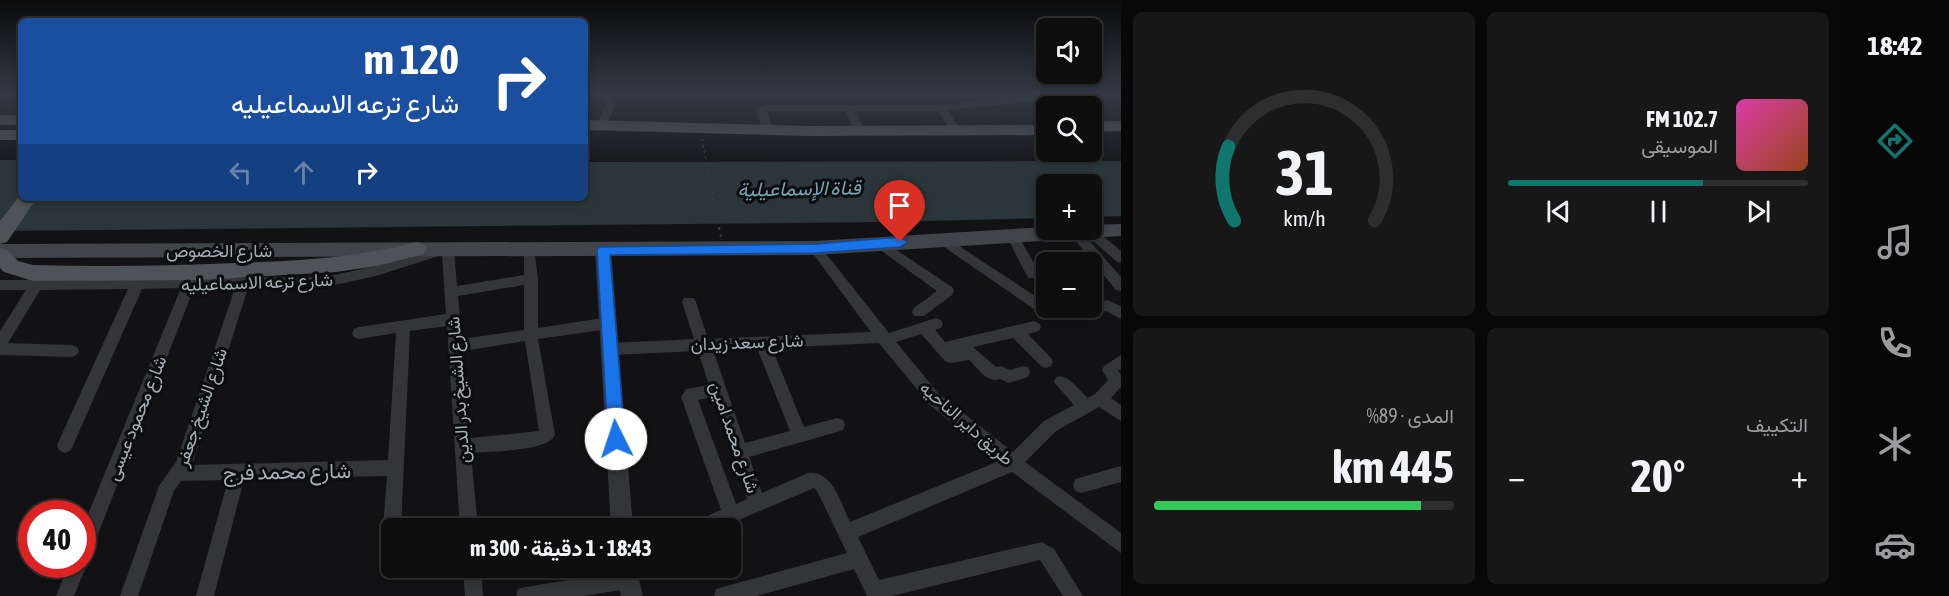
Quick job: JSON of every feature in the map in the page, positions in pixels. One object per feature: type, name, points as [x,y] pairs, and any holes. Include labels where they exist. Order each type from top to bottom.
[{"type":"main road","points":[[593,125],[768,130],[1036,130]]},
{"type":"main road","points":[[1102,127],[1121,126]]},
{"type":"main road","points":[[0,135],[18,135]]},
{"type":"main road","points":[[1102,136],[1121,135]]},
{"type":"main road","points":[[588,139],[703,145],[1036,139]]},
{"type":"main road","points":[[0,220],[18,199]]},
{"type":"main road","points":[[0,237],[26,201]]},
{"type":"main road","name":"شارع ترعه الاسماعيليه","points":[[1102,230],[1121,230]]},
{"type":"main road","name":"شارع ترعه الاسماعيليه","points":[[443,251],[815,248],[941,238],[1036,234]]},
{"type":"main road","points":[[0,253],[11,267],[33,273],[208,272],[344,266],[417,249]]},
{"type":"main road","name":"شارع الخصوص","points":[[0,253],[417,249],[443,251]]},
{"type":"street","points":[[765,122],[768,130]]},
{"type":"street","points":[[856,122],[860,131]]},
{"type":"street","points":[[950,122],[956,131]]},
{"type":"street","points":[[1012,235],[1032,274]]},
{"type":"street","points":[[941,238],[1036,304]]},
{"type":"street","points":[[1088,240],[1121,286]]},
{"type":"street","points":[[1095,240],[1121,258]]},
{"type":"street","points":[[880,244],[947,291],[919,312]]},
{"type":"street","name":"طريق داير الناحيه","points":[[815,248],[884,339],[934,399],[1121,544]]},
{"type":"street","points":[[603,250],[621,518]]},
{"type":"street","name":"شارع ترعه الاسماعيليه","points":[[0,285],[325,282],[376,271],[443,251]]},
{"type":"street","name":"شارع الشيخ بدر الدين","points":[[443,251],[451,292],[468,518]]},
{"type":"street","points":[[462,446],[540,439],[547,434],[531,335],[530,251]]},
{"type":"street","points":[[451,292],[531,279]]},
{"type":"street","name":"شارع الشيخ جعفر","points":[[129,596],[167,486],[183,466],[243,283]]},
{"type":"street","points":[[65,445],[137,284]]},
{"type":"street","name":"شارع محمود عيسى","points":[[96,517],[189,284]]},
{"type":"street","points":[[0,343],[36,285]]},
{"type":"street","name":"شارع محمد امين","points":[[689,302],[757,504]]},
{"type":"street","points":[[1102,307],[1107,305],[1121,313]]},
{"type":"street","points":[[359,333],[453,319]]},
{"type":"street","points":[[455,346],[609,323]]},
{"type":"street","name":"شارع سعد زيدان","points":[[611,349],[884,339],[930,326],[941,349]]},
{"type":"street","points":[[392,518],[403,327]]},
{"type":"street","points":[[941,349],[1034,327]]},
{"type":"street","points":[[1016,331],[1046,362]]},
{"type":"street","points":[[762,342],[800,435]]},
{"type":"street","points":[[0,349],[72,351]]},
{"type":"street","points":[[941,349],[952,357],[972,353],[993,375],[1001,372],[1009,377],[1023,372]]},
{"type":"street","points":[[846,533],[1014,463],[1028,446],[1050,426],[1093,403],[1119,380],[1108,371],[1121,361]]},
{"type":"street","points":[[1061,382],[1093,403],[1121,414]]},
{"type":"street","points":[[719,390],[691,393],[689,397],[731,514]]},
{"type":"street","points":[[740,452],[837,425]]},
{"type":"street","name":"شارع محمد فرج","points":[[178,473],[395,468]]},
{"type":"street","points":[[205,596],[238,472]]},
{"type":"street","points":[[1081,485],[1121,474]]},
{"type":"street","points":[[722,518],[808,481],[816,480],[823,485],[875,593],[1039,552],[1048,555],[1074,596]]},
{"type":"street","points":[[723,596],[859,559]]},
{"type":"street","points":[[65,596],[72,578]]},
{"type":"street","points":[[473,578],[474,596]]},
{"type":"street","points":[[525,596],[628,581]]},
{"type":"path","points":[[703,145],[719,229]]},
{"type":"water","name":"قناة الإسماعيلية","points":[[0,160],[18,160],[18,201],[588,201],[588,162],[1121,161],[1121,216],[1102,217],[1102,174],[1036,174],[1036,218],[885,222],[0,231]]},
{"type":"route","points":[[616,439],[603,250],[815,248],[900,242]]}]
